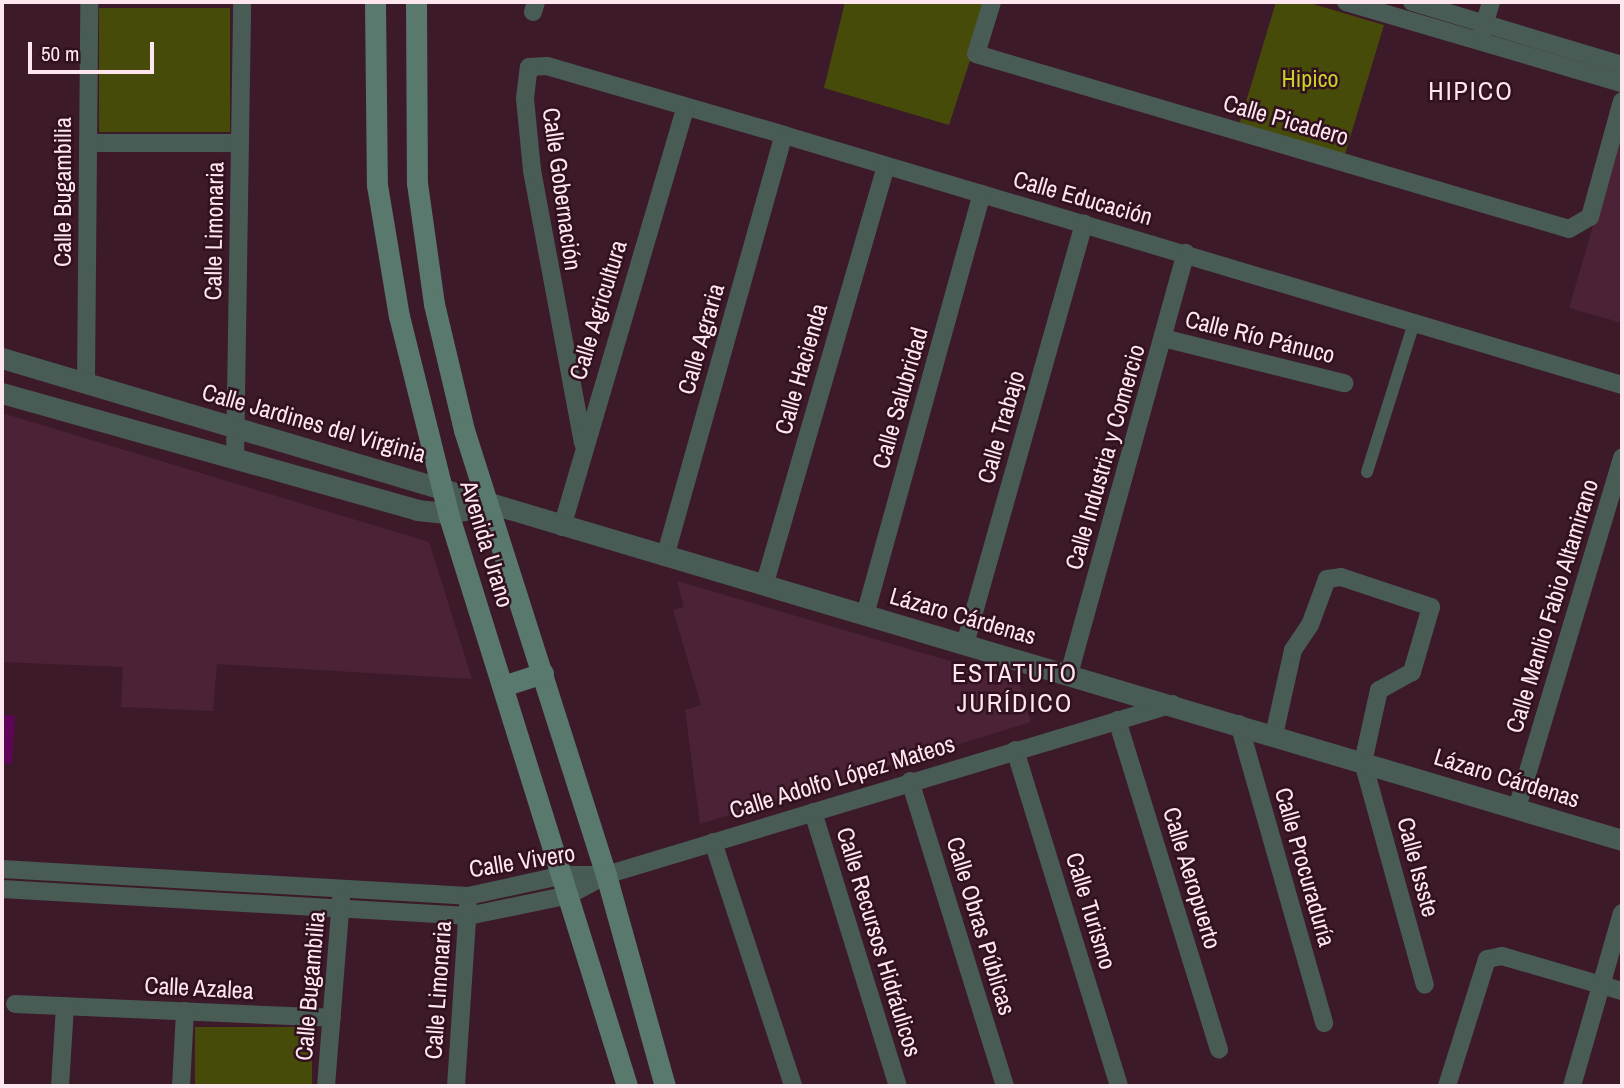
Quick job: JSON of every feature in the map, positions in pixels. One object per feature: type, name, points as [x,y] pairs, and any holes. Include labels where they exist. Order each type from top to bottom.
[{"type":"main road","name":"Avenida Urano","points":[[375,2],[377,185],[384,245],[448,513],[567,885],[627,1086]]},
{"type":"main road","name":"Avenida Urano","points":[[416,2],[422,235],[461,417],[606,875],[666,1086]]},
{"type":"main road","points":[[503,687],[543,673]]},
{"type":"street","name":"Calle Bugambilia","points":[[86,383],[89,2]]},
{"type":"street","name":"Calle Limonaria","points":[[235,460],[242,2]]},
{"type":"street","name":"Calle Picadero","points":[[992,2],[976,54],[1569,229],[1581,227],[1590,217],[1622,101]]},
{"type":"street","points":[[1346,2],[1622,65]]},
{"type":"street","points":[[1412,2],[1482,32],[1622,83]]},
{"type":"street","points":[[1482,32],[1491,2]]},
{"type":"street","name":"Calle Educación","points":[[529,67],[547,66],[1415,320],[1622,385]]},
{"type":"street","name":"Calle Gobernación","points":[[529,67],[525,98],[532,170],[583,443]]},
{"type":"street","name":"Calle Agricultura","points":[[562,527],[583,443],[685,108]]},
{"type":"street","name":"Calle Agraria","points":[[665,557],[784,135]]},
{"type":"street","points":[[88,143],[240,144]]},
{"type":"street","name":"Calle Hacienda","points":[[764,586],[886,166]]},
{"type":"street","name":"Calle Salubridad","points":[[865,615],[982,194]]},
{"type":"street","name":"Calle Trabajo","points":[[965,644],[1084,223]]},
{"type":"street","name":"Calle Industria y Comercio","points":[[1069,674],[1186,253]]},
{"type":"street","points":[[1367,472],[1415,320]]},
{"type":"street","name":"Calle Río Pánuco","points":[[1163,338],[1345,383]]},
{"type":"street","name":"Calle Jardines del Virginia","points":[[2,358],[235,430],[442,486],[489,506]]},
{"type":"street","points":[[2,393],[417,510],[448,513],[489,506]]},
{"type":"street","name":"Calle Manlio Fabio Altamirano","points":[[1517,808],[1622,457]]},
{"type":"street","name":"Lázaro Cárdenas","points":[[489,506],[1173,704],[1622,840]]},
{"type":"street","points":[[1274,734],[1293,650],[1310,625],[1327,579],[1341,577],[1415,598],[1432,611],[1412,672],[1379,690],[1363,762]]},
{"type":"street","name":"Calle Adolfo López Mateos","points":[[606,875],[910,781],[1173,704]]},
{"type":"street","name":"Calle Aeropuerto","points":[[1117,720],[1219,1050]]},
{"type":"street","name":"Calle Procuraduría","points":[[1239,724],[1324,1023]]},
{"type":"street","name":"Calle Turismo","points":[[1015,750],[1119,1086]]},
{"type":"street","name":"Calle Issste","points":[[1363,762],[1425,985]]},
{"type":"street","name":"Calle Obras Públicas","points":[[910,781],[1005,1086]]},
{"type":"street","name":"Calle Recursos Hidráulicos","points":[[813,812],[898,1086]]},
{"type":"street","points":[[713,842],[793,1086]]},
{"type":"street","name":"Calle Vivero","points":[[2,869],[468,896],[567,885]]},
{"type":"street","name":"Calle Vivero","points":[[2,889],[468,916],[606,875]]},
{"type":"street","points":[[143,897],[145,877]]},
{"type":"street","points":[[222,902],[223,882]]},
{"type":"street","name":"Calle Bugambilia","points":[[327,1086],[342,889]]},
{"type":"street","name":"Calle Limonaria","points":[[456,1086],[468,896]]},
{"type":"street","points":[[1572,1086],[1622,913]]},
{"type":"street","points":[[1447,1086],[1487,959],[1502,956],[1622,991]]},
{"type":"street","name":"Calle Azalea","points":[[15,1004],[332,1018]]},
{"type":"street","points":[[60,1086],[65,1006]]},
{"type":"street","points":[[181,1086],[185,1012]]},
{"type":"shaded area","points":[[1622,127],[1622,323],[1569,308]]},
{"type":"shaded area","points":[[2,413],[429,542],[472,679],[217,664],[213,711],[121,707],[123,667],[2,662]]},
{"type":"shaded area","points":[[677,581],[1018,681],[1031,722],[700,824],[685,710],[701,705],[673,610],[684,607]]},
{"type":"green space","points":[[845,2],[989,2],[949,125],[824,88]]},
{"type":"green space","name":"Hipico","points":[[1276,2],[1306,2],[1384,25],[1342,164],[1237,132]]},
{"type":"green space","points":[[99,8],[230,8],[230,132],[99,132]]},
{"type":"green space","points":[[195,1027],[312,1027],[312,1086],[195,1086]]},
{"type":"building","points":[[2,715],[15,716],[12,764],[2,763]]},
{"type":"district","name":"HIPICO","points":[[1471,91]]},
{"type":"district","name":"ESTATUTO JURÍDICO","points":[[1015,688]]}]
